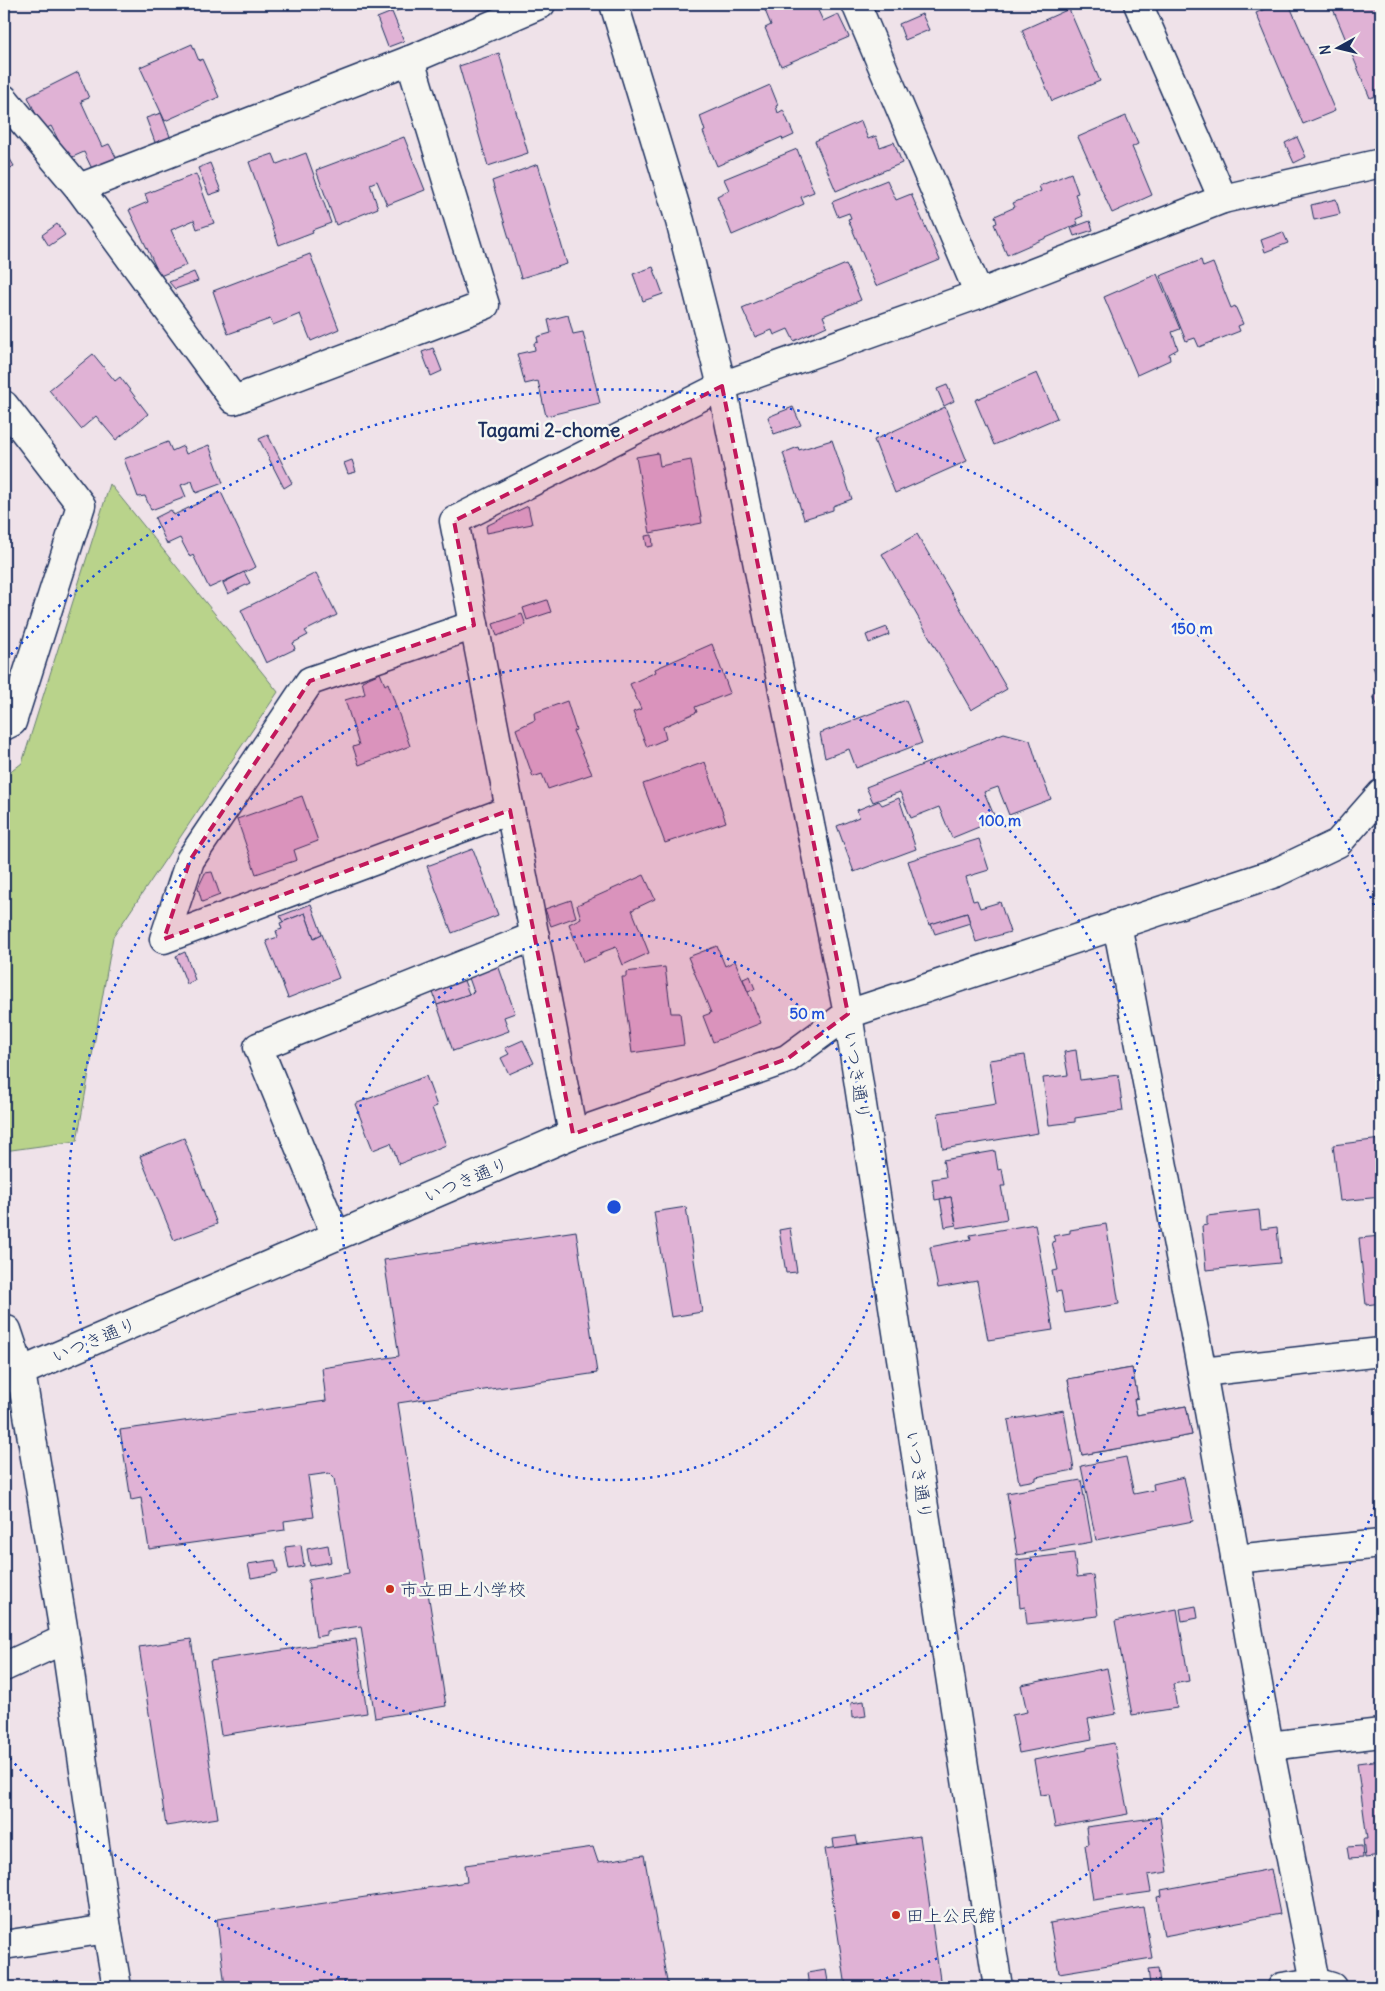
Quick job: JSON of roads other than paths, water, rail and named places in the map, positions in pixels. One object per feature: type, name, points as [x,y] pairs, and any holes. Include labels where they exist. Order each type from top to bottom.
[{"type":"street","points":[[79,188],[410,60],[541,4]]},
{"type":"street","points":[[614,4],[680,221],[722,386],[848,1014],[1275,873],[1338,843],[1381,794]]},
{"type":"street","points":[[856,4],[979,294]]},
{"type":"street","points":[[1138,4],[1223,199]]},
{"type":"street","points":[[4,100],[79,188],[234,400],[485,305],[410,60]]},
{"type":"street","points":[[573,1134],[454,521],[722,386],[979,294],[1223,199],[1381,163]]},
{"type":"street","points":[[4,404],[81,505],[12,722],[4,726]]},
{"type":"street","points":[[474,625],[310,681],[190,860],[164,939],[510,810]]},
{"type":"street","points":[[1117,924],[1202,1372],[1269,1746],[1322,1985],[1282,1987]]},
{"type":"street","points":[[336,1236],[258,1047],[534,936]]},
{"type":"street","name":"いつき通り","points":[[12,1376],[573,1134],[787,1060],[848,1014],[998,1987]]},
{"type":"street","points":[[4,1331],[7,1330],[12,1376],[65,1639],[117,1987]]},
{"type":"street","points":[[1202,1372],[1381,1352]]},
{"type":"street","points":[[1235,1559],[1381,1544]]},
{"type":"street","points":[[4,1667],[65,1639]]},
{"type":"street","points":[[1269,1746],[1381,1734]]},
{"type":"street","points":[[4,1945],[107,1929]]},
{"type":"place","name":"市立田上小学校","points":[[390,1589]]},
{"type":"place","name":"田上公民館","points":[[896,1915]]},
{"type":"district","name":"Tagami 2-chome","points":[[549,430]]}]
